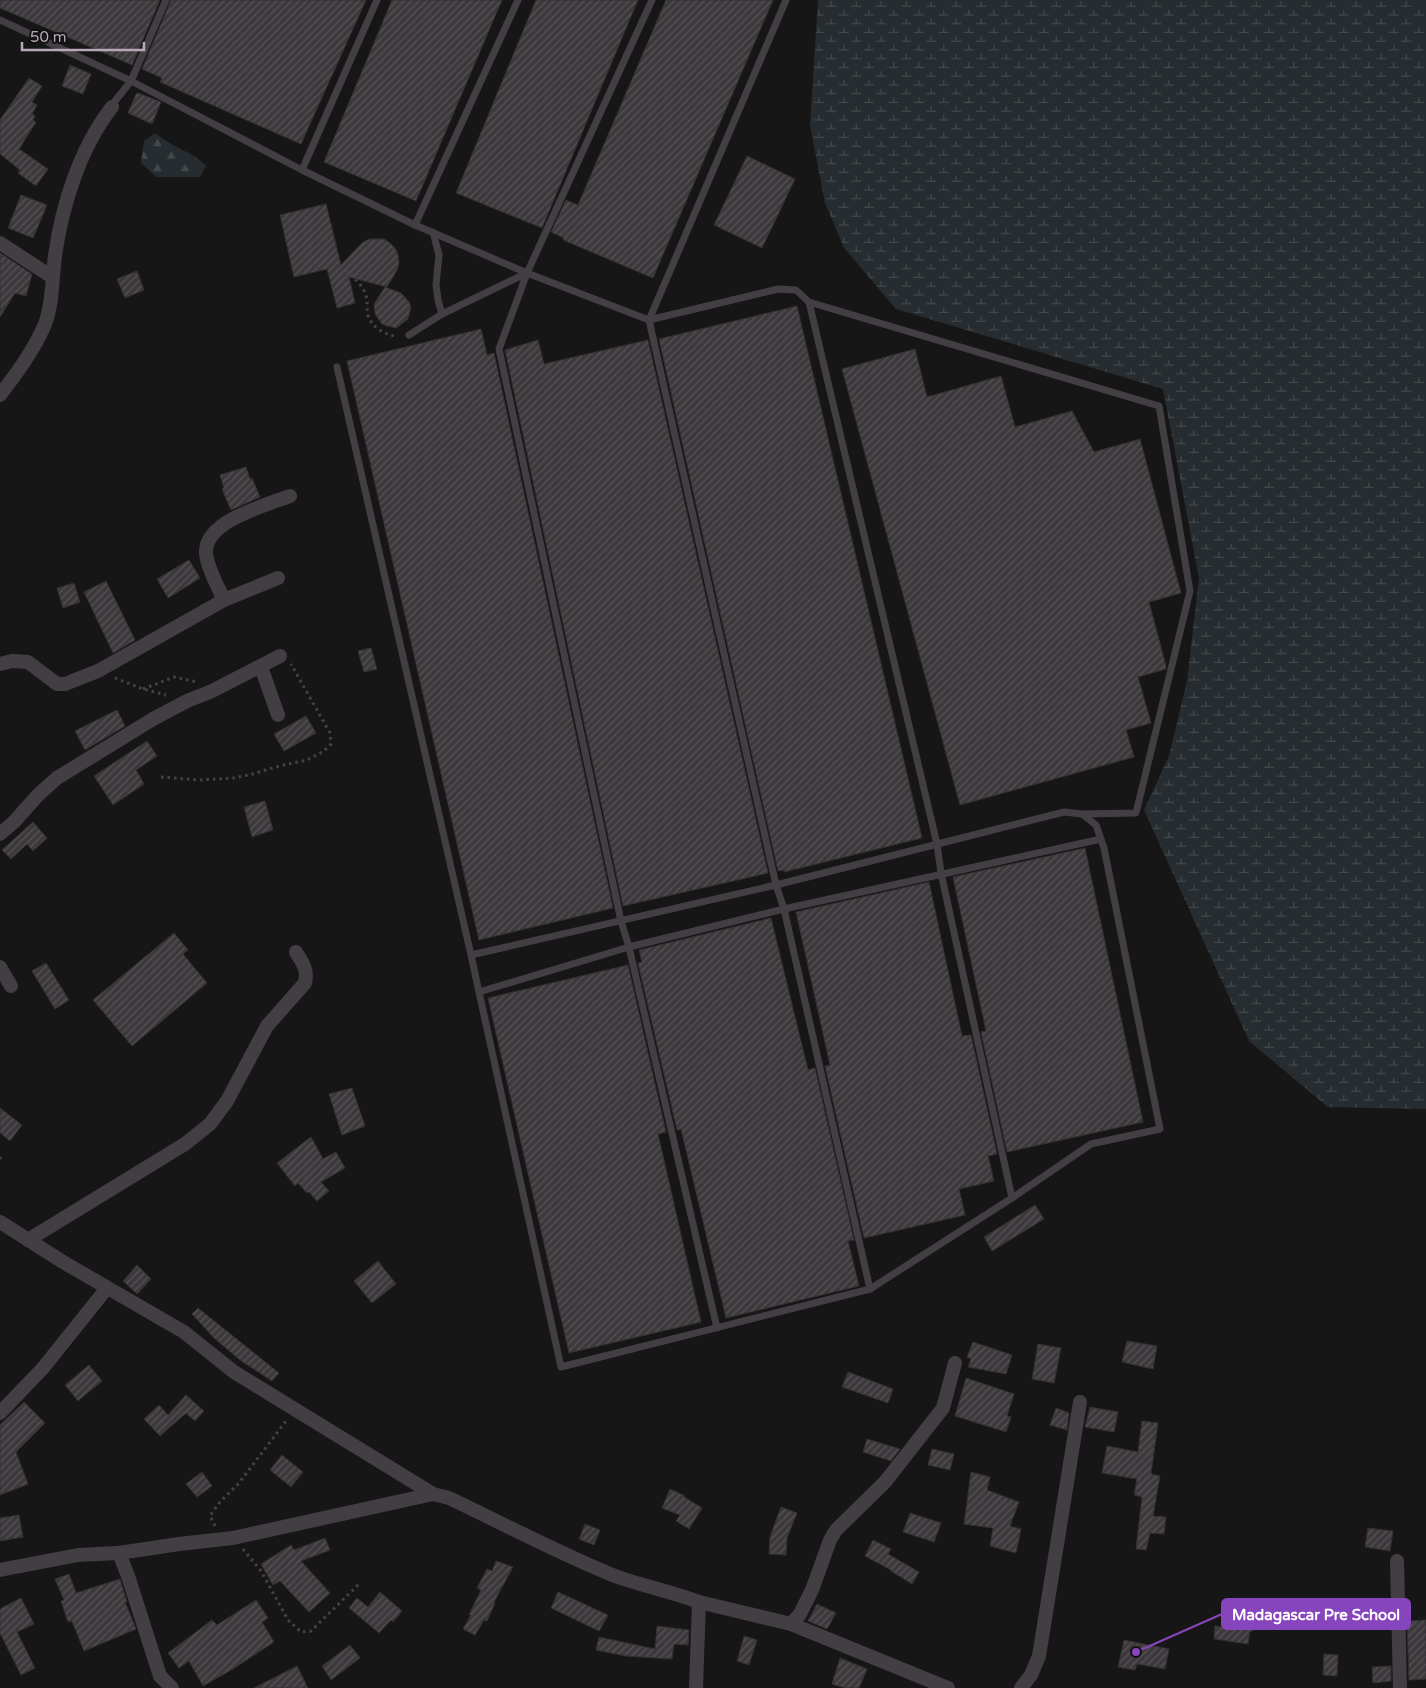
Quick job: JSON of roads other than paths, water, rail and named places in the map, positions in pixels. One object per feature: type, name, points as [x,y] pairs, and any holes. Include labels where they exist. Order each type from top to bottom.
[{"type":"street","points":[[0,395],[30,354],[45,323],[52,297],[52,277],[58,236],[65,208],[79,168],[100,122],[113,104]]},
{"type":"street","points":[[0,243],[52,277]]},
{"type":"street","points":[[224,600],[208,562],[206,549],[213,534],[230,520],[290,496]]},
{"type":"street","points":[[0,664],[12,661],[28,662],[58,684],[65,684],[98,671],[224,600],[278,578]]},
{"type":"street","points":[[0,834],[57,778],[152,719],[280,656]]},
{"type":"street","points":[[261,667],[278,715]]},
{"type":"street","points":[[28,1240],[185,1144],[210,1124],[228,1101],[267,1026],[305,983],[307,976],[305,968],[296,952]]},
{"type":"street","points":[[0,967],[11,986]]},
{"type":"street","points":[[0,1222],[107,1288],[184,1332],[234,1372],[433,1494],[449,1498],[568,1555],[617,1576],[674,1592],[699,1602],[791,1624],[948,1688]]},
{"type":"street","points":[[0,1413],[43,1368],[107,1288]]},
{"type":"street","points":[[791,1624],[800,1614],[812,1590],[830,1540],[836,1530],[885,1482],[943,1408],[956,1363]]},
{"type":"street","points":[[1022,1688],[1031,1675],[1039,1656],[1080,1402]]},
{"type":"street","points":[[0,1570],[78,1555],[119,1553],[233,1538],[433,1494]]},
{"type":"street","points":[[119,1553],[160,1676],[172,1688]]},
{"type":"street","points":[[1397,1561],[1400,1688]]},
{"type":"street","points":[[696,1688],[699,1602]]},
{"type":"lane","points":[[113,104],[131,80],[166,0]]},
{"type":"lane","points":[[302,170],[377,0]]},
{"type":"lane","points":[[415,225],[518,0]]},
{"type":"lane","points":[[652,0],[527,273],[499,349],[621,921],[629,947],[717,1328]]},
{"type":"lane","points":[[786,0],[649,320],[776,885],[784,909],[870,1289]]},
{"type":"lane","points":[[0,20],[131,80],[302,170],[415,225],[527,273],[649,320],[778,290],[796,290],[809,302],[1159,406],[1190,591],[1136,813],[1082,814],[1064,812],[776,885],[471,955]]},
{"type":"lane","points":[[434,232],[439,255],[436,285],[442,314]]},
{"type":"lane","points":[[409,335],[442,314],[527,273]]},
{"type":"lane","points":[[809,302],[937,844],[941,873],[1012,1198]]},
{"type":"lane","points":[[337,367],[471,955],[561,1366],[870,1289],[1012,1198],[1091,1144],[1160,1129],[1106,858],[1096,825],[1082,814]]},
{"type":"lane","points":[[479,992],[629,947],[941,873],[1101,839]]},
{"type":"place","name":"Madagascar Pre School","points":[[1136,1652]]}]
